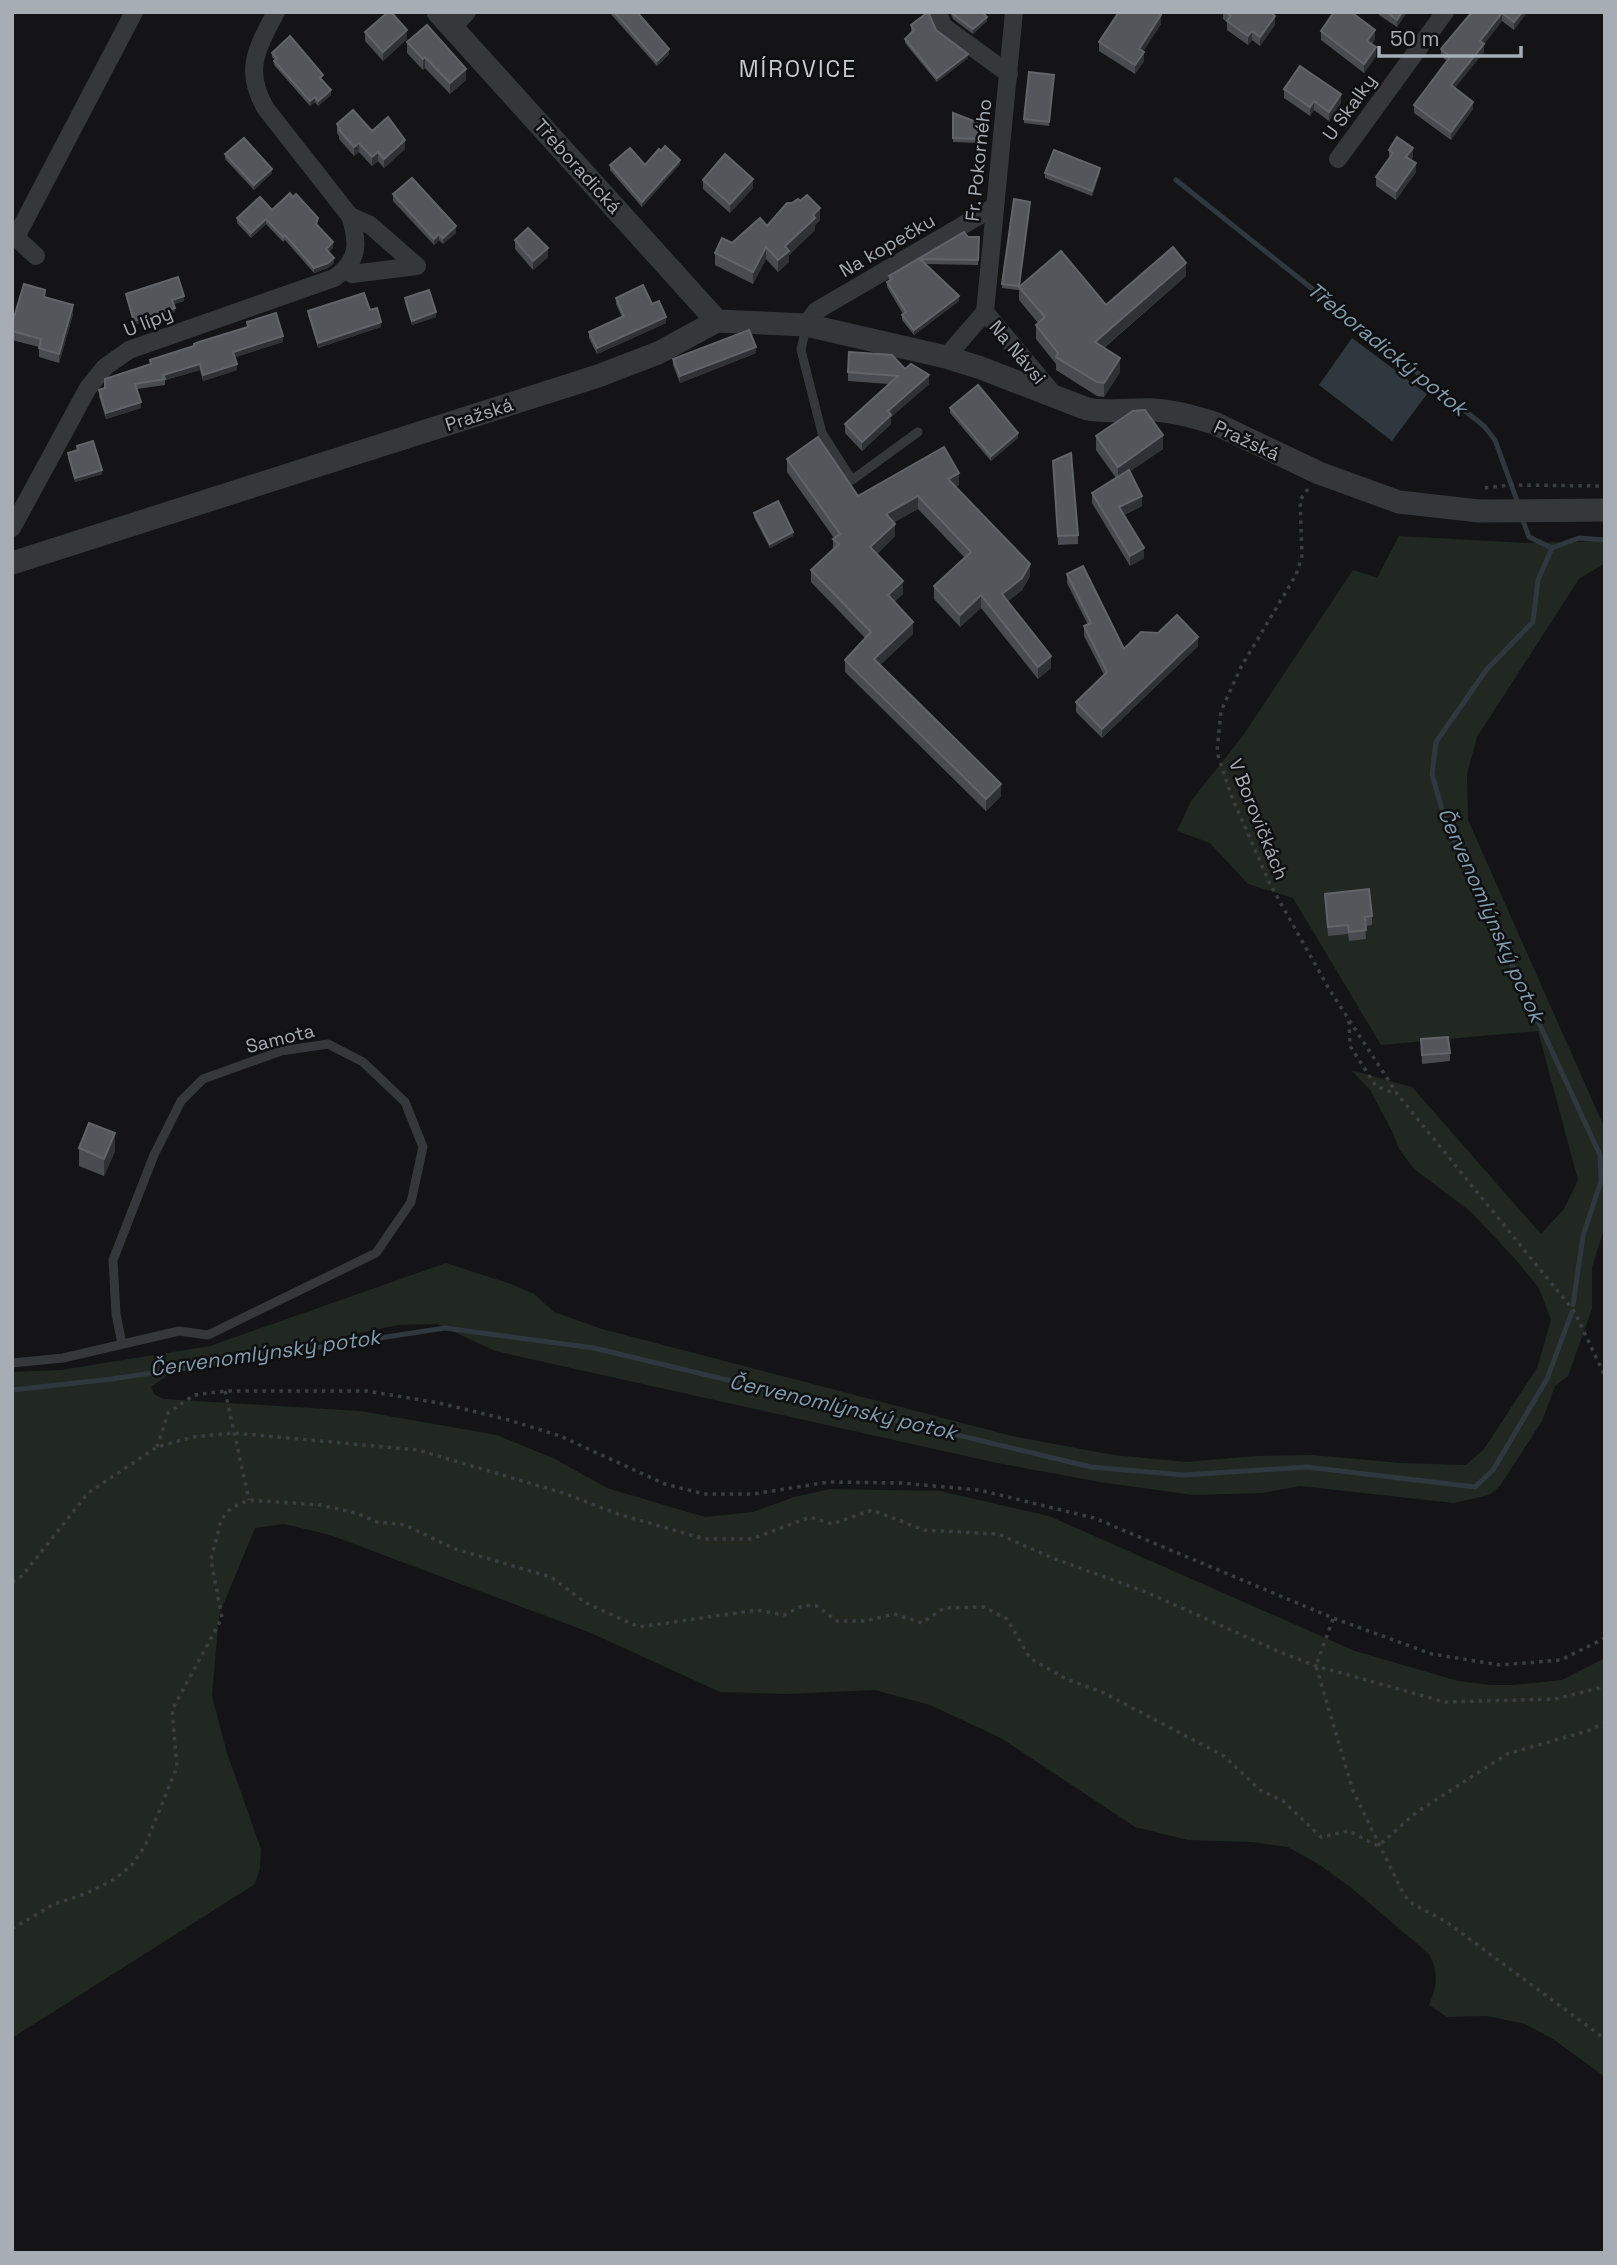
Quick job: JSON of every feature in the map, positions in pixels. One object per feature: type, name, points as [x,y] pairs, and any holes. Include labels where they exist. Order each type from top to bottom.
[{"type":"street","points":[[36,256],[14,236],[134,12]]},
{"type":"street","name":"U lípy","points":[[12,528],[88,388],[105,367],[129,349],[334,278],[345,270],[352,274],[417,266],[370,225],[350,216],[258,96],[252,71],[254,59],[276,12]]},
{"type":"street","points":[[938,12],[943,26],[1009,74]]},
{"type":"street","name":"Fr. Pokorného","points":[[985,312],[1014,12]]},
{"type":"street","name":"U Skalky","points":[[1338,159],[1445,12]]},
{"type":"street","name":"Třeboradická","points":[[453,17],[717,321]]},
{"type":"street","name":"Na kopečku","points":[[806,325],[816,311],[994,207]]},
{"type":"street","points":[[345,270],[351,262],[355,247],[355,232],[350,216]]},
{"type":"street","name":"Na Návsi","points":[[1057,399],[985,312],[946,356],[1057,399],[1101,412],[1137,410],[1173,413]]},
{"type":"street","points":[[717,321],[806,325],[946,356]]},
{"type":"street","name":"Pražská","points":[[12,563],[598,376],[658,352],[717,321]]},
{"type":"street","name":"Pražská","points":[[1173,413],[1214,423],[1319,473],[1399,502],[1479,511],[1605,510]]},
{"type":"lane","points":[[806,325],[801,350],[822,433],[852,480],[918,432]]},
{"type":"lane","name":"Samota","points":[[12,1363],[63,1358],[179,1331],[208,1335],[376,1253],[411,1202],[423,1147],[405,1102],[363,1062],[328,1044],[281,1051],[203,1079],[181,1101],[154,1155],[113,1260],[122,1344]]},
{"type":"path","name":"V Borovičkách","points":[[1319,473],[1300,500],[1302,556],[1296,575],[1241,667],[1221,711],[1217,752],[1231,795],[1270,884],[1349,1019],[1398,1095]]},
{"type":"path","points":[[1483,489],[1509,485],[1605,486]]},
{"type":"path","points":[[1349,1019],[1350,1046],[1376,1086],[1398,1095],[1574,1311],[1605,1376]]},
{"type":"path","points":[[225,1391],[249,1500]]},
{"type":"path","points":[[157,1447],[167,1413],[194,1395],[225,1391],[367,1391],[439,1403],[509,1420],[560,1436],[665,1484],[704,1494],[753,1494],[829,1482],[901,1483],[979,1490],[1094,1518],[1333,1618],[1432,1654],[1500,1665],[1561,1661],[1605,1638]]},
{"type":"path","points":[[12,1582],[22,1576],[88,1493],[157,1447],[193,1437],[234,1433],[418,1450],[705,1539],[752,1539],[810,1517],[832,1524],[872,1510],[923,1530],[998,1534],[1055,1559],[1146,1592],[1316,1666],[1445,1702],[1555,1699],[1599,1688],[1605,1683]]},
{"type":"path","points":[[12,1929],[54,1903],[85,1894],[113,1880],[131,1866],[145,1846],[177,1767],[172,1710],[222,1618],[211,1560],[221,1520],[231,1508],[249,1500],[320,1506],[356,1513],[377,1522],[405,1525],[455,1549],[551,1577],[586,1603],[639,1627],[757,1610],[784,1615],[804,1605],[817,1606],[837,1621],[865,1621],[894,1614],[922,1623],[944,1608],[984,1607],[1007,1619],[1030,1658],[1066,1679],[1102,1692],[1224,1756],[1260,1790],[1283,1801],[1321,1837],[1349,1831],[1378,1846]]},
{"type":"path","points":[[1333,1618],[1316,1666],[1353,1791],[1404,1895],[1413,1904],[1445,1921],[1605,2039]]},
{"type":"path","points":[[1378,1846],[1417,1812],[1507,1754],[1587,1731],[1605,1723]]},
{"type":"shaded area","points":[[1352,338],[1427,394],[1392,441],[1319,385]]},
{"type":"shaded area","points":[[1399,536],[1525,543],[1605,541],[1605,563],[1579,579],[1477,737],[1467,774],[1468,820],[1605,1129],[1605,1226],[1592,1267],[1592,1309],[1568,1376],[1555,1386],[1542,1421],[1500,1486],[1489,1495],[1454,1503],[1300,1486],[1262,1493],[1193,1495],[1100,1482],[997,1463],[495,1351],[437,1324],[397,1325],[168,1375],[151,1387],[155,1395],[164,1399],[360,1411],[497,1435],[555,1459],[607,1488],[705,1517],[753,1512],[794,1497],[831,1489],[940,1491],[1049,1516],[1355,1651],[1458,1681],[1513,1685],[1562,1680],[1605,1658],[1605,2077],[1553,2039],[1525,2024],[1487,2016],[1447,2017],[1429,2005],[1436,1980],[1429,1954],[1354,1890],[1320,1865],[1288,1847],[1252,1842],[1188,1840],[1135,1827],[1001,1738],[930,1705],[875,1690],[786,1694],[720,1692],[591,1633],[330,1535],[284,1524],[255,1528],[219,1615],[212,1696],[227,1753],[261,1849],[260,1868],[255,1884],[12,2038],[12,1372],[61,1370],[210,1346],[446,1263],[511,1284],[534,1294],[554,1312],[602,1329],[1012,1436],[1113,1455],[1187,1462],[1255,1456],[1313,1455],[1401,1463],[1466,1465],[1484,1449],[1537,1368],[1551,1320],[1539,1288],[1517,1261],[1471,1212],[1414,1169],[1399,1149],[1370,1090],[1351,1070],[1412,1087],[1541,1234],[1564,1209],[1578,1180],[1538,1031],[1381,1045],[1293,898],[1248,884],[1210,843],[1177,831],[1191,801],[1242,737],[1353,570],[1377,578]]},
{"type":"building","points":[[388,12],[407,30],[383,52],[365,32]]},
{"type":"building","points":[[614,12],[637,12],[669,49],[657,61]]},
{"type":"building","points":[[928,12],[936,30],[968,54],[937,78],[905,39],[914,30],[911,25]]},
{"type":"building","points":[[952,12],[982,12],[987,17],[973,29]]},
{"type":"building","points":[[1119,12],[1157,12],[1161,15],[1139,49],[1144,52],[1135,65],[1099,42]]},
{"type":"building","points":[[1226,12],[1271,12],[1275,16],[1260,37],[1252,31],[1248,36],[1227,21],[1231,16]]},
{"type":"building","points":[[1334,12],[1351,12],[1375,30],[1367,41],[1376,47],[1364,64],[1321,31]]},
{"type":"building","points":[[1387,12],[1402,12],[1397,20]]},
{"type":"building","points":[[1472,12],[1522,12],[1514,22],[1502,13],[1480,41],[1484,44],[1451,85],[1473,102],[1451,132],[1414,105],[1450,57],[1441,49]]},
{"type":"building","points":[[427,25],[466,69],[450,83],[407,42]]},
{"type":"building","points":[[290,36],[323,75],[320,78],[331,90],[318,101],[315,97],[310,101],[274,61],[277,58],[272,53]]},
{"type":"building","points":[[1300,66],[1341,94],[1329,112],[1314,101],[1310,107],[1284,89]]},
{"type":"building","points":[[1029,72],[1054,75],[1049,122],[1024,119]]},
{"type":"building","points":[[353,110],[372,131],[388,117],[405,140],[384,159],[378,152],[372,157],[359,143],[354,147],[337,124]]},
{"type":"building","points":[[953,113],[979,123],[979,139],[953,138]]},
{"type":"building","points":[[1397,137],[1413,148],[1406,157],[1416,163],[1396,191],[1376,177],[1393,153],[1389,150]]},
{"type":"building","points":[[244,138],[272,169],[254,185],[225,154]]},
{"type":"building","points":[[665,146],[680,160],[642,202],[610,165],[630,148],[645,165]]},
{"type":"building","points":[[1054,150],[1100,168],[1092,191],[1045,173]]},
{"type":"building","points":[[725,154],[753,179],[730,204],[703,180]]},
{"type":"building","points":[[412,178],[456,226],[443,238],[439,234],[434,239],[393,194]]},
{"type":"building","points":[[290,193],[293,197],[296,194],[318,218],[316,224],[333,242],[326,249],[334,258],[328,263],[314,268],[285,235],[283,237],[266,219],[251,233],[237,218],[260,197],[272,210]]},
{"type":"building","points":[[807,195],[820,208],[813,215],[815,218],[785,246],[789,251],[778,260],[766,247],[753,272],[715,253],[722,238],[732,243],[760,218],[767,226],[787,203],[798,199],[800,201]]},
{"type":"building","points":[[1014,199],[1030,202],[1019,286],[1002,284]]},
{"type":"building","points":[[528,228],[548,248],[533,261],[515,240]]},
{"type":"building","points":[[964,232],[968,237],[979,237],[978,260],[920,259],[959,296],[914,330],[902,315],[906,312],[887,282],[892,279],[889,276]]},
{"type":"building","points":[[1173,247],[1186,263],[1095,342],[1120,358],[1104,383],[1097,382],[1056,357],[1058,353],[1036,325],[1045,317],[1019,287],[1061,251],[1106,305]]},
{"type":"building","points":[[178,277],[184,296],[172,300],[175,308],[134,321],[126,294]]},
{"type":"building","points":[[24,284],[45,290],[44,297],[73,305],[59,354],[39,348],[41,339],[12,331]]},
{"type":"building","points":[[643,285],[652,304],[659,301],[666,317],[597,348],[589,332],[624,316],[616,298]]},
{"type":"building","points":[[429,290],[436,312],[412,321],[405,298]]},
{"type":"building","points":[[364,293],[370,310],[377,308],[381,322],[318,343],[308,311]]},
{"type":"building","points":[[276,313],[283,336],[233,352],[237,364],[203,375],[200,364],[163,375],[165,379],[135,384],[141,402],[106,413],[99,390],[105,388],[105,379],[151,364],[150,360],[199,342],[248,327],[247,322]]},
{"type":"building","points":[[749,330],[756,347],[680,376],[673,359]]},
{"type":"building","points":[[849,352],[892,355],[905,369],[911,364],[929,375],[888,411],[891,415],[862,442],[845,424],[898,376],[848,372]]},
{"type":"building","points":[[978,385],[1018,433],[991,456],[950,408]]},
{"type":"building","points":[[1145,410],[1163,435],[1118,467],[1096,436],[1133,411]]},
{"type":"building","points":[[818,437],[858,496],[944,447],[959,473],[948,479],[1030,564],[1022,578],[1002,594],[1051,656],[1038,667],[981,595],[960,615],[934,586],[971,552],[918,496],[886,514],[895,524],[870,547],[903,581],[888,595],[913,622],[874,659],[1001,784],[986,799],[845,660],[871,632],[811,570],[839,544],[833,539],[840,534],[787,459]]},
{"type":"building","points":[[93,441],[102,470],[75,478],[68,453],[78,450],[77,446]]},
{"type":"building","points":[[1071,453],[1078,535],[1058,536],[1053,461]]},
{"type":"building","points":[[1129,470],[1142,496],[1119,507],[1144,548],[1130,556],[1092,493]]},
{"type":"building","points":[[778,501],[793,532],[770,544],[754,513]]},
{"type":"building","points":[[1083,566],[1124,649],[1141,632],[1158,633],[1177,615],[1198,637],[1102,729],[1076,702],[1107,672],[1084,626],[1091,623],[1067,574]]},
{"type":"building","points":[[1369,889],[1372,916],[1365,917],[1366,930],[1349,932],[1348,925],[1328,927],[1325,894]]},
{"type":"building","points":[[1448,1037],[1450,1053],[1422,1055],[1421,1039]]},
{"type":"building","points":[[89,1123],[115,1133],[104,1159],[79,1148]]},
{"type":"waterway","name":"Třeboradický potok","points":[[1176,180],[1484,426],[1495,440],[1519,506]]},
{"type":"waterway","name":"Třeboradický potok","points":[[1521,515],[1529,537],[1552,548]]},
{"type":"waterway","points":[[1552,548],[1579,538],[1605,540]]},
{"type":"waterway","name":"Červenomlýnský potok","points":[[1552,548],[1538,580],[1533,622],[1487,669],[1436,742],[1432,774],[1445,820],[1600,1155],[1601,1181],[1583,1236],[1573,1305]]},
{"type":"waterway","name":"Červenomlýnský potok","points":[[12,1390],[112,1379],[445,1328],[594,1348],[1091,1467],[1184,1475],[1307,1467],[1475,1487],[1493,1470],[1547,1379],[1572,1312]]},
{"type":"district","name":"MÍROVICE","points":[[798,69]]}]
